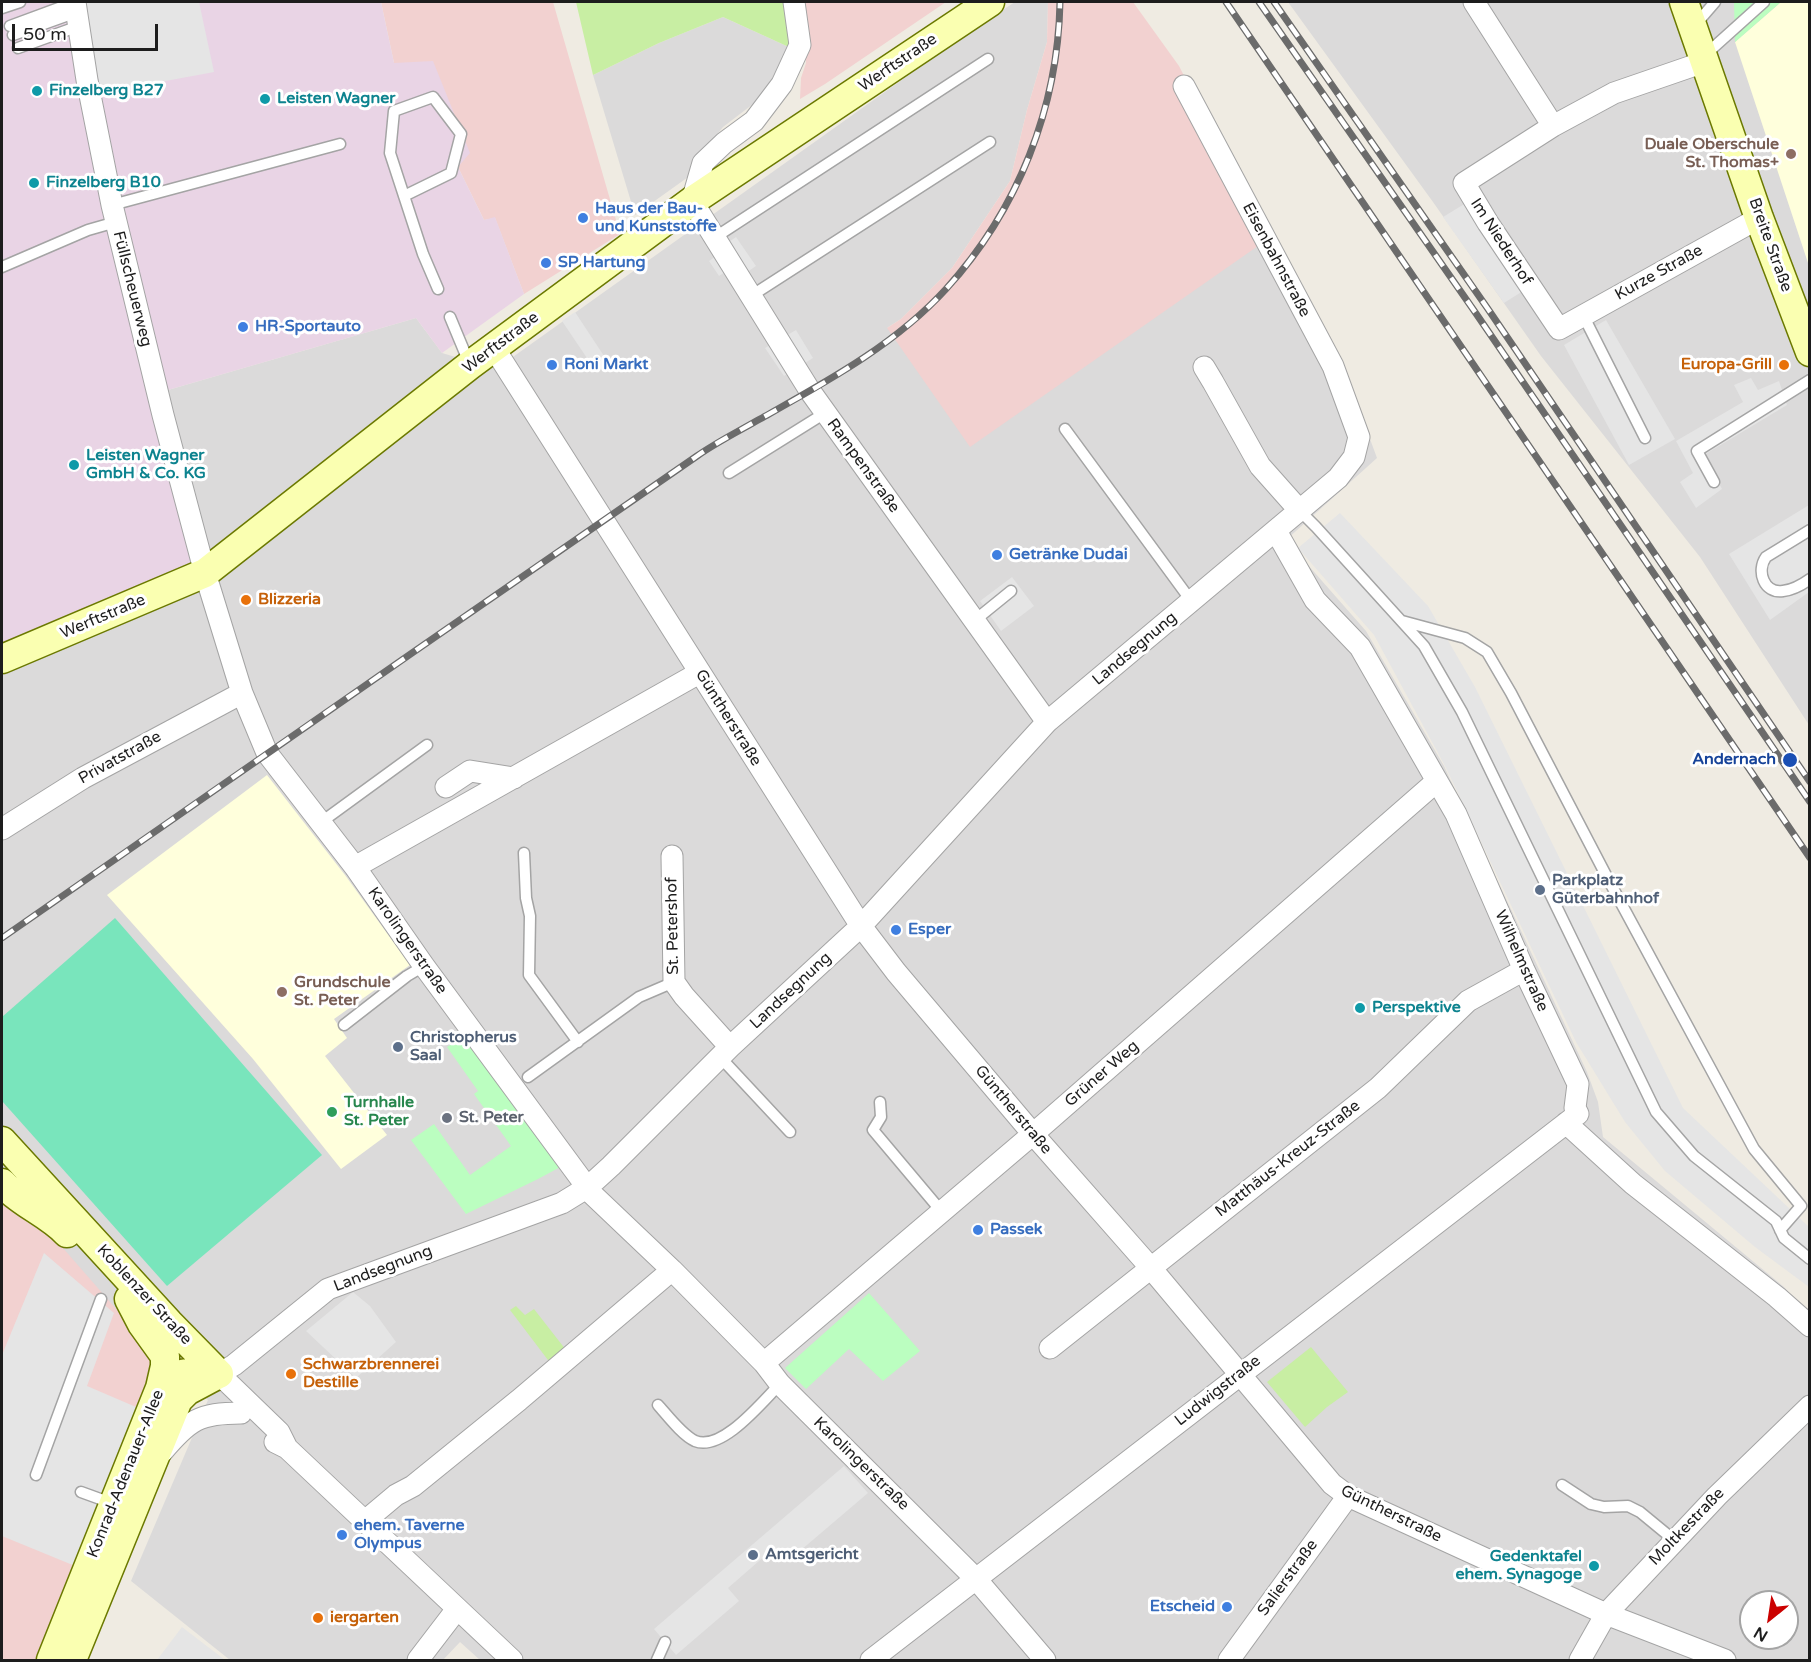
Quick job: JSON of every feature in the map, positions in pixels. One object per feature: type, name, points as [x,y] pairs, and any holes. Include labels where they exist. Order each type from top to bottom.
[{"type":"street","points":[[692,201],[703,163],[724,143],[754,122],[782,84],[800,45],[794,2]]},
{"type":"street","name":"Werftstraße","points":[[2,659],[205,573],[470,365],[692,201],[990,2]]},
{"type":"street","points":[[1474,2],[1553,126]]},
{"type":"street","name":"Breite Straße","points":[[1684,2],[1759,218],[1809,352]]},
{"type":"street","name":"Füllscheuerweg","points":[[77,10],[87,80],[114,214],[205,573]]},
{"type":"street","name":"Im Niederhof","points":[[1558,329],[1464,183],[1553,126],[1614,93],[1703,59]]},
{"type":"street","name":"Eisenbahnstraße","points":[[1184,86],[1332,366],[1359,438]]},
{"type":"street","name":"Rampenstraße","points":[[692,201],[810,391],[1047,722]]},
{"type":"street","name":"Kurze Straße","points":[[1558,329],[1759,218]]},
{"type":"street","name":"Güntherstraße","points":[[494,348],[861,926],[896,972],[1033,1134],[1150,1267],[1332,1484],[1348,1496],[1606,1614],[1725,1660]]},
{"type":"street","points":[[1204,368],[1260,466],[1300,511]]},
{"type":"street","name":"Landsegnung","points":[[208,1376],[234,1365],[328,1289],[562,1203],[588,1187],[725,1052],[861,926],[1047,722],[1338,478],[1354,457],[1359,438]]},
{"type":"street","name":"Wilhelmstraße","points":[[1276,531],[1315,600],[1360,646],[1456,814],[1524,970],[1578,1084],[1575,1108],[1578,1114],[1566,1123]]},
{"type":"street","name":"Karolingerstraße","points":[[205,573],[242,693],[267,753],[355,867],[424,966],[592,1194],[672,1270],[764,1363],[780,1384],[976,1579],[1045,1660]]},
{"type":"street","points":[[355,867],[699,673]]},
{"type":"street","name":"Privatstraße","points":[[2,828],[83,778],[242,693]]},
{"type":"street","points":[[446,787],[470,771],[514,778]]},
{"type":"street","name":"Grüner Weg","points":[[764,1363],[1033,1134],[1437,781]]},
{"type":"street","name":"St. Petershof","points":[[672,856],[674,982],[725,1052]]},
{"type":"street","name":"Matthäus-Kreuz-Straße","points":[[1050,1348],[1378,1088],[1468,1001],[1524,970]]},
{"type":"street","points":[[1566,1123],[1633,1184],[1777,1297],[1809,1326]]},
{"type":"street","name":"Ludwigstraße","points":[[871,1660],[1566,1123]]},
{"type":"street","name":"Koblenzer Straße","points":[[2,1141],[169,1323],[208,1376],[279,1432],[287,1448]]},
{"type":"street","name":"Koblenzer Straße","points":[[2,1183],[17,1198],[61,1226],[129,1299],[208,1376],[241,1413],[270,1439],[287,1448],[512,1660]]},
{"type":"street","points":[[365,1521],[396,1495],[413,1486],[519,1401],[672,1270]]},
{"type":"street","points":[[129,1299],[142,1324],[165,1356],[160,1388]]},
{"type":"street","name":"Konrad-Adenauer-Allee","points":[[51,1660],[160,1388],[168,1378],[174,1376],[187,1373],[208,1376]]},
{"type":"street","name":"Konrad-Adenauer-Allee","points":[[72,1660],[178,1400],[208,1376]]},
{"type":"street","name":"Moltkestraße","points":[[1580,1660],[1606,1614],[1674,1540],[1809,1406]]},
{"type":"street","name":"Konrad-Adenauer-Allee","points":[[153,1462],[178,1434],[196,1420],[216,1414],[241,1413]]},
{"type":"street","name":"Salierstraße","points":[[1229,1660],[1348,1496]]},
{"type":"street","points":[[418,1660],[457,1609]]},
{"type":"lane","points":[[2,8],[20,2]]},
{"type":"lane","points":[[1693,28],[1715,2]]},
{"type":"lane","points":[[1703,59],[1764,2]]},
{"type":"lane","points":[[11,30],[77,10]]},
{"type":"lane","points":[[18,48],[77,10]]},
{"type":"lane","points":[[714,238],[988,59]]},
{"type":"lane","points":[[404,196],[451,173],[461,134],[434,97],[394,111],[390,153],[404,196],[423,254],[438,289]]},
{"type":"lane","points":[[751,296],[990,141]]},
{"type":"lane","points":[[2,267],[88,230],[114,214],[339,144]]},
{"type":"lane","points":[[1583,315],[1645,438]]},
{"type":"lane","points":[[450,317],[470,365]]},
{"type":"lane","points":[[1714,482],[1696,451],[1809,380]]},
{"type":"lane","points":[[729,473],[825,413]]},
{"type":"lane","points":[[1065,429],[1192,602]]},
{"type":"lane","points":[[1300,511],[1424,646],[1461,712],[1656,1112],[1694,1156],[1776,1221],[1785,1238],[1809,1259]]},
{"type":"lane","points":[[1809,530],[1766,557],[1761,564],[1764,581],[1770,588],[1778,591],[1784,591],[1809,579]]},
{"type":"lane","points":[[974,621],[1011,591]]},
{"type":"lane","points":[[1402,621],[1465,638],[1487,652],[1754,1149],[1801,1206],[1780,1230]]},
{"type":"lane","points":[[320,823],[427,745]]},
{"type":"lane","points":[[524,853],[526,898],[530,916],[529,975],[578,1042]]},
{"type":"lane","points":[[344,1025],[407,975],[424,966]]},
{"type":"lane","points":[[528,1077],[639,997],[674,982]]},
{"type":"lane","points":[[725,1052],[790,1132]]},
{"type":"lane","points":[[880,1102],[881,1116],[873,1130],[942,1212]]},
{"type":"lane","points":[[36,1475],[101,1299]]},
{"type":"lane","points":[[658,1405],[693,1440],[705,1444],[728,1435],[780,1384]]},
{"type":"lane","points":[[1562,1485],[1591,1504],[1604,1507],[1628,1506],[1640,1512],[1674,1540]]},
{"type":"lane","points":[[81,1492],[114,1504]]},
{"type":"lane","points":[[657,1660],[665,1642]]},
{"type":"shaded area","points":[[2,2],[381,2],[394,63],[433,61],[470,153],[458,167],[484,220],[495,217],[524,294],[442,353],[416,318],[161,392],[207,558],[2,648]]},
{"type":"shaded area","points":[[83,2],[199,2],[214,72],[101,93]]},
{"type":"shaded area","points":[[381,2],[553,2],[620,234],[524,294],[495,218],[484,220],[458,167],[394,63]]},
{"type":"shaded area","points":[[799,2],[946,2],[800,99],[801,78],[806,63]]},
{"type":"shaded area","points":[[1015,2],[1048,2],[1047,42],[1027,110],[1010,181],[952,268],[901,319],[887,328],[1268,239],[1343,366],[1377,458],[1286,540],[1366,631],[1444,766],[1587,1072],[1598,1102],[1603,1137],[1784,1287],[1809,1315],[1809,1660],[480,1660],[460,1642],[443,1660],[230,1660],[131,1581],[208,1400],[152,1350],[2,1191],[2,648],[161,392],[416,318],[442,353],[496,369],[969,32]]},
{"type":"shaded area","points":[[1048,2],[1133,2],[1179,66],[1268,239],[970,447],[887,328],[901,319],[952,268],[1010,181],[1027,110],[1047,42]]},
{"type":"shaded area","points":[[1288,2],[1809,2],[1809,725],[1700,557],[1541,356]]},
{"type":"shaded area","name":"Duale Oberschule St. Thomas+","points":[[1781,2],[1809,2],[1809,266],[1735,42]]},
{"type":"shaded area","points":[[723,17],[791,48],[770,91],[723,127],[699,157],[691,175],[635,215],[593,75],[659,43]]},
{"type":"shaded area","points":[[1466,203],[1523,291],[1504,303],[1443,217]]},
{"type":"shaded area","points":[[736,237],[756,266],[740,277],[733,267],[719,276],[709,261],[722,252],[720,248]]},
{"type":"shaded area","points":[[575,312],[606,359],[593,367],[562,321]]},
{"type":"shaded area","points":[[1606,320],[1675,439],[1629,465],[1564,345]]},
{"type":"shaded area","points":[[796,330],[813,358],[784,376],[765,348]]},
{"type":"shaded area","points":[[1751,378],[1758,390],[1779,381],[1787,405],[1704,455],[1722,489],[1696,508],[1680,482],[1693,473],[1676,441],[1743,402],[1734,385]]},
{"type":"shaded area","points":[[1809,505],[1809,592],[1770,620],[1729,554]]},
{"type":"shaded area","name":"Parkplatz Güterbahnhof","points":[[1340,513],[1428,606],[1475,687],[1683,1108],[1809,1227],[1809,1287],[1755,1247],[1665,1171],[1625,1122],[1576,1042],[1445,766],[1374,635],[1298,548]]},
{"type":"shaded area","points":[[1012,577],[1034,606],[1001,631],[980,601]]},
{"type":"shaded area","name":"Grundschule St. Peter","points":[[267,775],[345,875],[410,965],[334,1019],[347,1038],[325,1056],[387,1135],[341,1169],[253,1059],[107,895]]},
{"type":"shaded area","points":[[2,1191],[42,1224],[152,1350],[153,1381],[41,1660],[2,1660]]},
{"type":"shaded area","points":[[44,1253],[114,1313],[87,1386],[143,1410],[80,1568],[2,1536],[2,1355]]},
{"type":"shaded area","points":[[353,1292],[370,1306],[396,1342],[356,1378],[306,1331]]},
{"type":"shaded area","name":"Amtsgericht","points":[[844,1466],[868,1493],[787,1562],[774,1548],[728,1588],[739,1601],[676,1655],[654,1629]]},
{"type":"shaded area","points":[[182,1627],[225,1660],[157,1660]]},
{"type":"green space","points":[[576,2],[786,2],[791,48],[723,17],[659,43],[593,75]]},
{"type":"green space","points":[[1734,2],[1781,2],[1735,42]]},
{"type":"green space","points":[[115,918],[322,1155],[167,1286],[2,1101],[2,1017]]},
{"type":"green space","points":[[469,1033],[564,1165],[466,1214],[411,1140],[434,1124],[470,1175],[511,1146],[474,1094],[478,1091],[447,1047]]},
{"type":"green space","points":[[869,1293],[920,1351],[883,1381],[849,1349],[806,1389],[785,1368]]},
{"type":"green space","points":[[516,1306],[525,1315],[534,1309],[566,1350],[551,1364],[510,1310]]},
{"type":"green space","points":[[1311,1347],[1348,1392],[1305,1427],[1267,1382]]},
{"type":"railway","points":[[2,938],[697,456],[859,361],[905,328],[946,289],[971,258],[994,226],[1013,191],[1042,119],[1057,42],[1060,2]]},
{"type":"railway","points":[[1226,2],[1810,858]]},
{"type":"railway","points":[[1259,2],[1475,312],[1810,802]]},
{"type":"railway","points":[[1274,2],[1488,309],[1810,782]]},
{"type":"place","name":"Finzelberg B27","points":[[37,91]]},
{"type":"place","name":"Leisten Wagner","points":[[265,99]]},
{"type":"place","name":"Duale Oberschule St. Thomas+","points":[[1791,154]]},
{"type":"place","name":"Finzelberg B10","points":[[34,183]]},
{"type":"place","name":"Haus der Bau- und Kunststoffe","points":[[583,218]]},
{"type":"place","name":"SP Hartung","points":[[546,263]]},
{"type":"place","name":"HR-Sportauto","points":[[243,327]]},
{"type":"place","name":"Roni Markt","points":[[552,365]]},
{"type":"place","name":"Europa-Grill","points":[[1784,365]]},
{"type":"place","name":"Leisten Wagner GmbH & Co. KG","points":[[74,465]]},
{"type":"place","name":"Getränke Dudai","points":[[997,555]]},
{"type":"place","name":"Blizzeria","points":[[246,600]]},
{"type":"place","name":"Andernach","points":[[1790,760]]},
{"type":"place","name":"Parkplatz Güterbahnhof","points":[[1540,890]]},
{"type":"place","name":"Esper","points":[[896,930]]},
{"type":"place","name":"Grundschule St. Peter","points":[[282,992]]},
{"type":"place","name":"Perspektive","points":[[1360,1008]]},
{"type":"place","name":"Christopherus Saal","points":[[398,1047]]},
{"type":"place","name":"Turnhalle St. Peter","points":[[332,1112]]},
{"type":"place","name":"St. Peter","points":[[447,1118]]},
{"type":"place","name":"Passek","points":[[978,1230]]},
{"type":"place","name":"Schwarzbrennerei Destille","points":[[291,1374]]},
{"type":"place","name":"ehem. Taverne Olympus","points":[[342,1535]]},
{"type":"place","name":"Amtsgericht","points":[[753,1555]]},
{"type":"place","name":"Gedenktafel ehem. Synagoge","points":[[1594,1566]]},
{"type":"place","name":"Etscheid","points":[[1227,1607]]},
{"type":"place","name":"iergarten","points":[[318,1618]]}]
